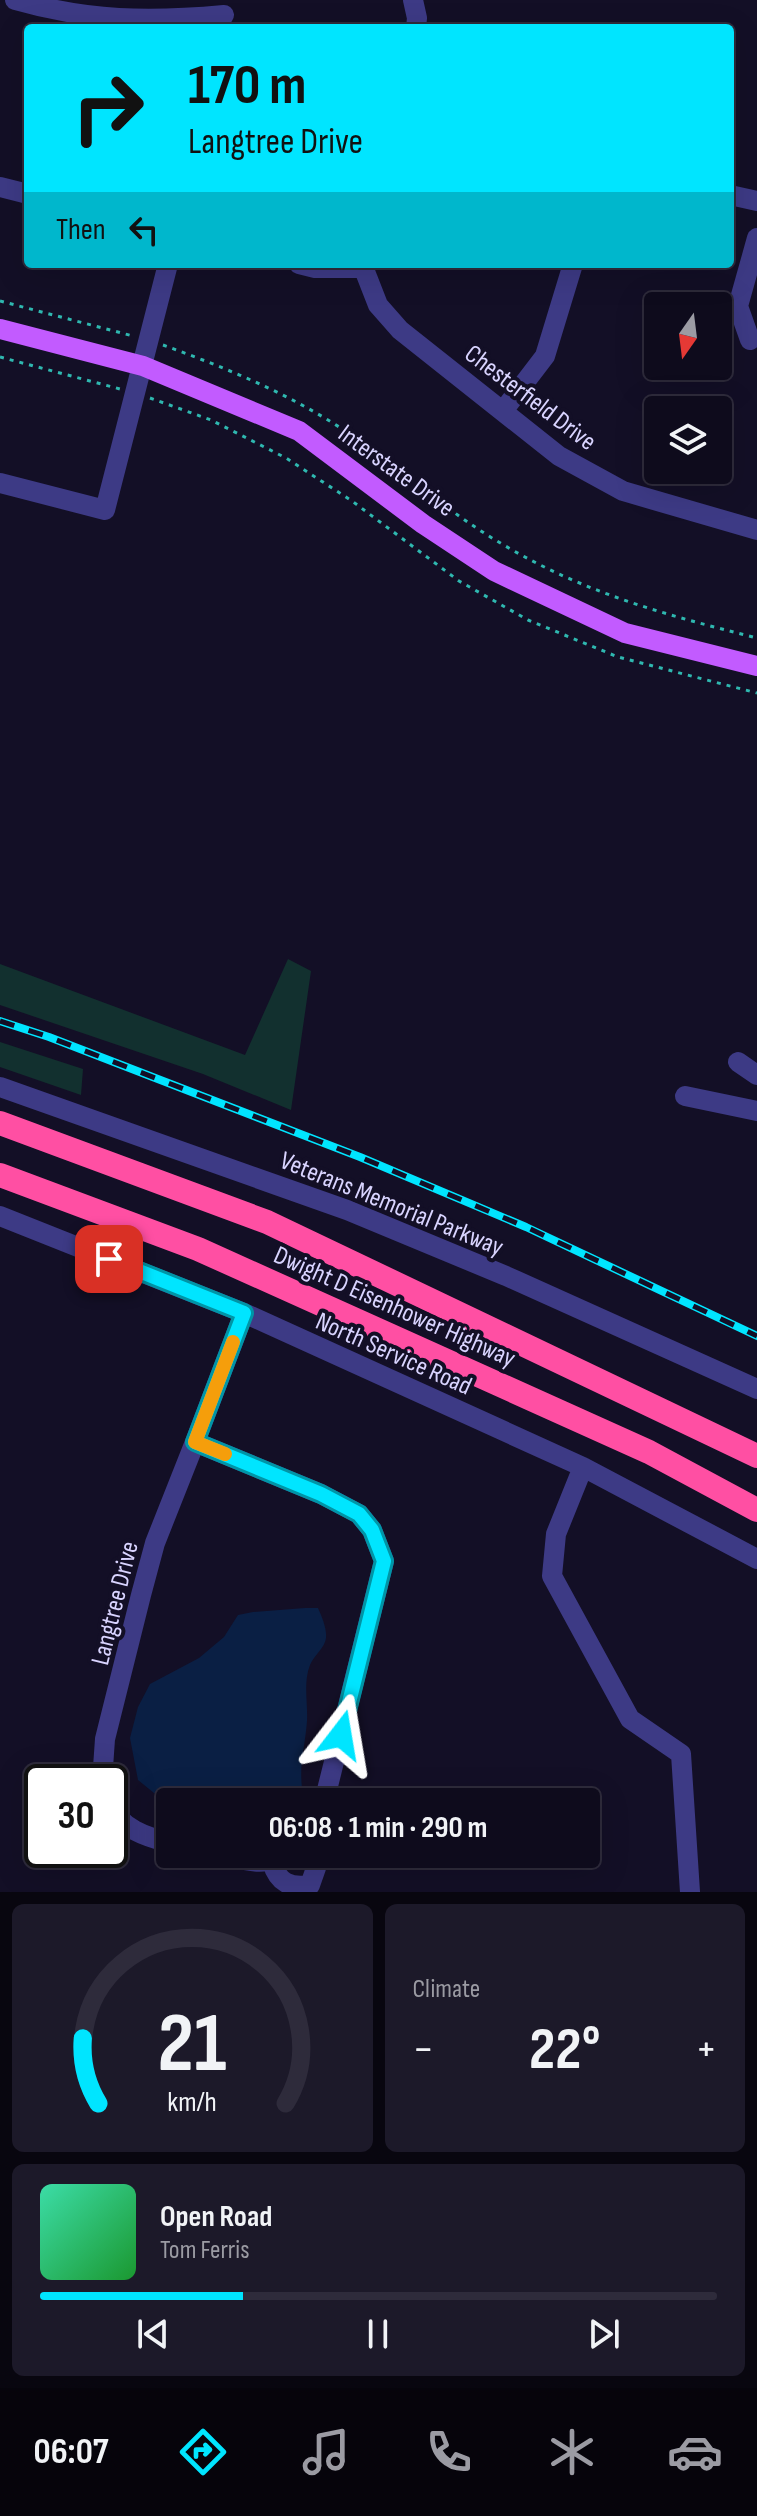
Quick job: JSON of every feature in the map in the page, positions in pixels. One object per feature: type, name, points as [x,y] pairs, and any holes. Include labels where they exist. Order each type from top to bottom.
[{"type":"highway","name":"Dwight D Eisenhower Highway","points":[[0,1123],[267,1222],[757,1456]]},
{"type":"highway","name":"Dwight D Eisenhower Highway","points":[[0,1175],[198,1249],[649,1452],[757,1510]]},
{"type":"main road","name":"Interstate Drive","points":[[0,329],[143,366],[299,431],[423,524],[494,571],[625,633],[757,666]]},
{"type":"street","points":[[15,0],[57,12],[113,19],[168,20],[223,14]]},
{"type":"street","points":[[413,0],[416,24]]},
{"type":"street","points":[[0,187],[24,193]]},
{"type":"street","points":[[734,196],[757,201]]},
{"type":"street","points":[[750,340],[738,306],[757,238]]},
{"type":"street","points":[[0,483],[105,510],[167,268]]},
{"type":"street","name":"Chesterfield Drive","points":[[363,268],[378,305],[400,330],[559,456],[623,491],[757,530]]},
{"type":"street","points":[[503,411],[545,356],[572,268]]},
{"type":"street","points":[[738,1062],[757,1075]]},
{"type":"street","name":"Veterans Memorial Parkway","points":[[0,1087],[347,1210],[506,1276],[757,1389]]},
{"type":"street","points":[[685,1096],[757,1111]]},
{"type":"street","name":"North Service Road","points":[[0,1216],[244,1313],[583,1467],[757,1559]]},
{"type":"street","name":"Langtree Drive","points":[[103,1764],[105,1739],[155,1543],[244,1313]]},
{"type":"street","points":[[195,1442],[321,1494],[359,1514],[372,1530],[384,1561],[327,1788]]},
{"type":"street","points":[[583,1467],[556,1534],[552,1576],[630,1719],[681,1754],[690,1892]]},
{"type":"street","points":[[128,1832],[156,1840]]},
{"type":"street","points":[[280,1868],[280,1879],[295,1887],[310,1885],[316,1868]]},
{"type":"path","points":[[0,301],[150,340],[243,376],[318,414],[354,437],[475,528],[559,574],[650,611],[757,638]]},
{"type":"path","points":[[0,357],[121,389]]},
{"type":"green space","points":[[288,959],[311,971],[291,1110],[203,1074],[0,1005],[0,964],[245,1055]]},
{"type":"green space","points":[[0,1042],[83,1069],[81,1095],[0,1067]]},
{"type":"water","points":[[318,1608],[324,1623],[325,1642],[310,1665],[307,1679],[302,1788],[156,1788],[154,1793],[138,1780],[130,1738],[138,1707],[150,1684],[199,1658],[224,1637],[238,1615]]},
{"type":"railway","points":[[0,1021],[360,1157],[526,1227],[757,1336]]},
{"type":"slow traffic","points":[[225,1454],[195,1442],[233,1342]]},
{"type":"route","points":[[109,1259],[244,1313],[195,1442],[321,1494],[359,1514],[372,1530],[384,1561],[341,1735]]}]
